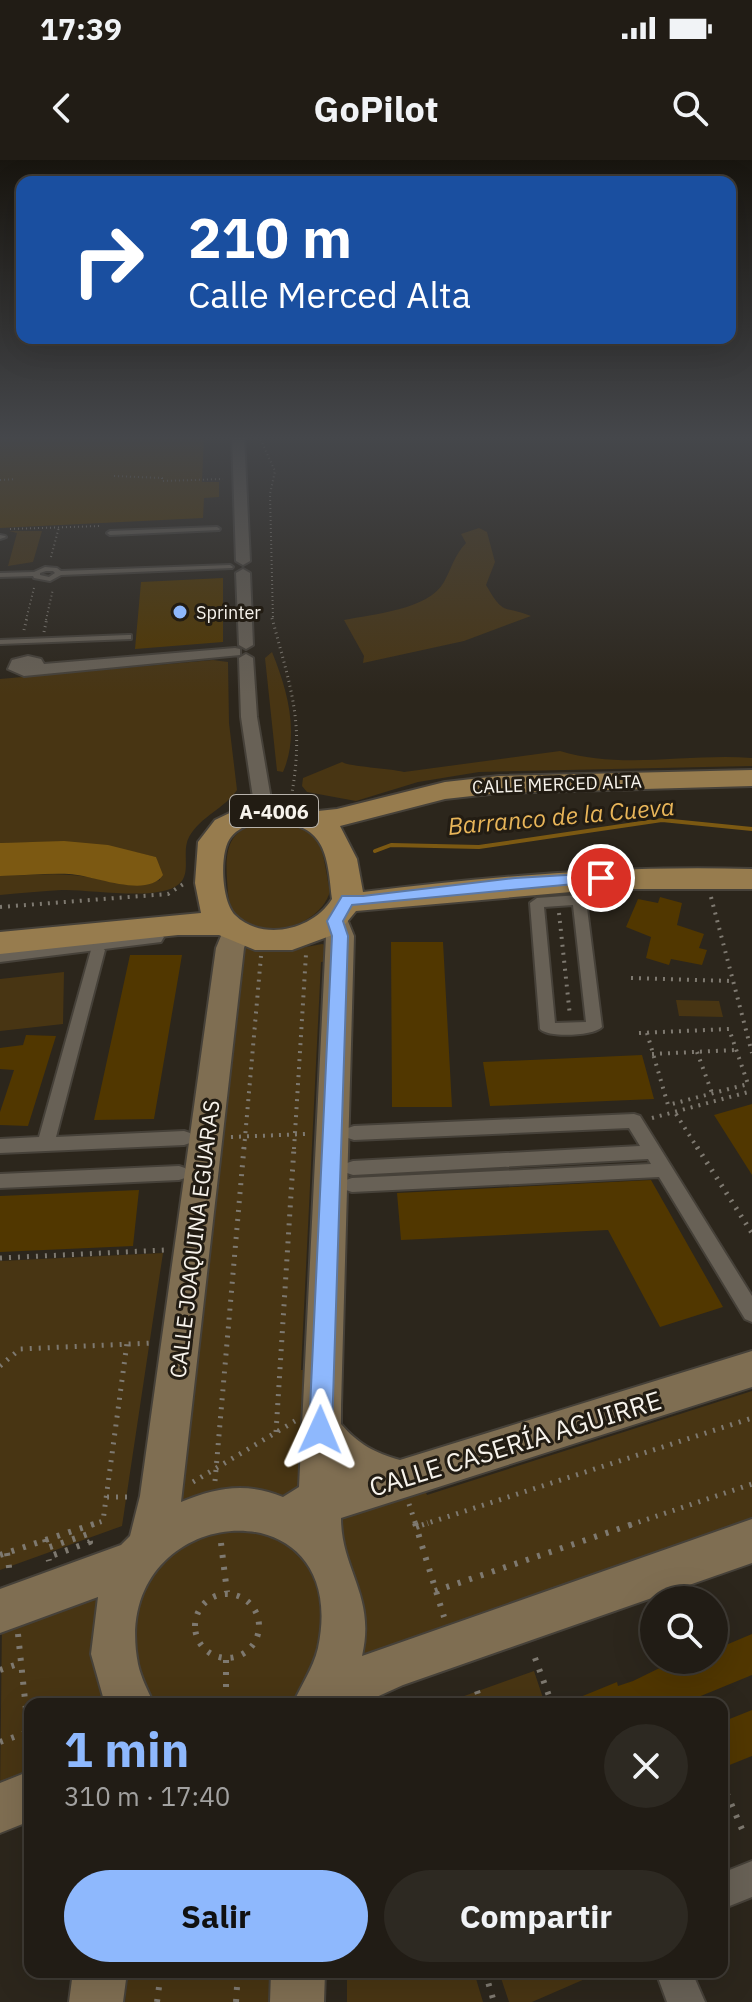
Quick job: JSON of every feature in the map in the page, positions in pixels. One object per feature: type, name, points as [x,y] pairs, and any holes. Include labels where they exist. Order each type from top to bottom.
[{"type":"main road","name":"CALLE MERCED ALTA","points":[[319,820],[359,815],[458,788],[494,784],[752,778]]},
{"type":"main road","name":"A-4006","points":[[225,926],[200,883],[208,853],[215,835],[226,824],[264,811],[304,814],[319,820],[338,843],[342,910]]},
{"type":"main road","points":[[0,943],[178,924],[225,926],[272,940],[293,939],[342,910],[363,902],[515,883],[629,876],[752,879]]},
{"type":"main road","points":[[0,929],[176,909],[200,883]]},
{"type":"main road","points":[[321,1698],[334,1674],[344,1619],[334,1572],[305,1521],[342,910]]},
{"type":"main road","name":"CALLE JOAQUINA EGUARAS","points":[[125,1698],[116,1672],[113,1633],[118,1605],[142,1555],[161,1496],[230,948],[225,926]]},
{"type":"main road","name":"CALLE CASERÍA AGUIRRE","points":[[305,1521],[752,1369]]},
{"type":"main road","points":[[309,1424],[343,1459],[357,1468],[403,1486]]},
{"type":"main road","points":[[9,1606],[142,1555],[177,1524],[199,1513],[229,1506],[305,1521]]},
{"type":"main road","points":[[325,1698],[396,1664],[752,1541]]},
{"type":"main road","points":[[0,1808],[24,1798]]},
{"type":"main road","points":[[96,2002],[99,1978]]},
{"type":"main road","points":[[297,2002],[298,1978]]},
{"type":"street","points":[[239,522],[242,652],[264,811]]},
{"type":"street","points":[[0,671],[242,652]]},
{"type":"street","points":[[342,910],[597,887],[752,889]]},
{"type":"street","points":[[579,900],[594,1027],[548,1029],[537,903],[557,902],[579,900]]},
{"type":"street","points":[[0,955],[206,932],[225,926]]},
{"type":"street","points":[[46,1144],[98,950]]},
{"type":"street","points":[[354,1133],[634,1121],[752,1313]]},
{"type":"street","points":[[0,1146],[184,1138]]},
{"type":"street","points":[[653,1152],[352,1176],[664,1170]]},
{"type":"street","points":[[0,1181],[179,1173]]},
{"type":"street","points":[[728,1889],[752,1879]]},
{"type":"street","points":[[676,1978],[686,2002]]},
{"type":"lane","points":[[111,529],[217,529]]},
{"type":"lane","points":[[0,575],[36,574],[48,568],[59,573],[239,567]]},
{"type":"lane","points":[[0,642],[128,637]]},
{"type":"path","points":[[270,522],[272,617],[298,714],[298,762],[291,798]]},
{"type":"path","points":[[50,563],[59,527]]},
{"type":"path","points":[[1,537],[5,529],[111,529]]},
{"type":"path","points":[[43,638],[54,584]]},
{"type":"path","points":[[22,638],[35,585]]},
{"type":"path","points":[[0,907],[168,894],[182,886],[200,883]]},
{"type":"path","points":[[710,895],[752,1053]]},
{"type":"path","points":[[557,902],[570,1016]]},
{"type":"path","points":[[214,1469],[261,954]]},
{"type":"path","points":[[276,1432],[306,954]]},
{"type":"path","points":[[631,978],[733,981]]},
{"type":"path","points":[[639,1033],[729,1029],[748,1084],[668,1105],[647,1033]]},
{"type":"path","points":[[652,1054],[736,1050]]},
{"type":"path","points":[[697,1052],[712,1093]]},
{"type":"path","points":[[723,1090],[729,1098]]},
{"type":"path","points":[[634,1121],[696,1109],[752,1091]]},
{"type":"path","points":[[691,1099],[696,1109]]},
{"type":"path","points":[[676,1114],[752,1233]]},
{"type":"path","points":[[217,1137],[320,1134]]},
{"type":"path","points":[[0,1258],[167,1250]]},
{"type":"path","points":[[25,1698],[9,1606],[4,1554],[103,1521],[127,1343]]},
{"type":"path","points":[[0,1366],[20,1349],[154,1343]]},
{"type":"path","points":[[416,1527],[752,1418]]},
{"type":"path","points":[[187,1486],[276,1432],[309,1424]]},
{"type":"path","points":[[435,1591],[752,1484]]},
{"type":"path","points":[[403,1486],[444,1620]]},
{"type":"path","points":[[107,1497],[132,1497]]},
{"type":"path","points":[[45,1539],[47,1548],[88,1534],[90,1542],[48,1557],[49,1561]]},
{"type":"path","points":[[220,1538],[227,1592]]},
{"type":"path","points":[[227,1592],[236,1592],[252,1603],[258,1623],[252,1643],[245,1652],[226,1660],[206,1653],[196,1634],[200,1611],[207,1601],[227,1592]]},
{"type":"path","points":[[535,1658],[550,1698]]},
{"type":"path","points":[[226,1660],[226,1698]]},
{"type":"path","points":[[0,1670],[21,1663]]},
{"type":"path","points":[[477,1691],[479,1698]]},
{"type":"path","points":[[0,1742],[24,1733]]},
{"type":"path","points":[[728,1796],[744,1834]]},
{"type":"path","points":[[157,2002],[160,1978]]},
{"type":"path","points":[[236,2002],[238,1978]]},
{"type":"path","points":[[487,1978],[494,2002]]},
{"type":"shaded area","points":[[479,528],[487,532],[495,562],[486,585],[501,606],[531,616],[464,641],[363,663],[364,656],[344,620],[399,609],[426,599],[444,582],[466,543],[461,534]]},
{"type":"shaded area","points":[[9,531],[42,531],[33,562],[8,566],[17,533]]},
{"type":"shaded area","points":[[272,652],[290,711],[291,742],[283,772],[277,771],[265,658]]},
{"type":"shaded area","points":[[213,660],[228,662],[229,723],[237,790],[189,837],[185,874],[179,884],[140,894],[62,890],[0,895],[0,876],[62,874],[137,884],[160,880],[156,857],[78,844],[0,843],[0,679]]},
{"type":"shaded area","points":[[560,751],[583,757],[631,760],[752,758],[752,766],[479,772],[418,782],[356,801],[307,792],[302,786],[303,778],[342,762],[404,772]]},
{"type":"shaded area","points":[[278,821],[305,829],[319,844],[330,891],[325,903],[304,921],[290,926],[262,928],[248,923],[232,908],[228,890],[228,854],[230,844],[242,830]]},
{"type":"shaded area","points":[[64,841],[108,845],[156,857],[163,875],[145,885],[119,884],[69,874],[0,876],[0,843]]},
{"type":"shaded area","points":[[322,944],[328,946],[330,961],[321,962],[301,1370],[313,1370],[307,1494],[169,1515],[185,1468],[244,963],[237,962],[239,945],[285,951]]},
{"type":"shaded area","points":[[64,972],[63,1024],[0,1031],[0,979]]},
{"type":"shaded area","points":[[676,1000],[719,1001],[723,1017],[679,1016]]},
{"type":"shaded area","points":[[163,1253],[122,1526],[0,1570],[0,1261]]},
{"type":"shaded area","points":[[752,1391],[752,1520],[344,1675],[328,1517],[423,1485],[427,1495]]},
{"type":"shaded area","points":[[229,1522],[290,1541],[312,1567],[324,1600],[325,1637],[298,1698],[143,1698],[135,1686],[129,1611],[167,1548]]},
{"type":"shaded area","points":[[105,1585],[105,1698],[24,1698],[24,1785],[0,1795],[2,1621]]},
{"type":"shaded area","points":[[534,1671],[543,1698],[459,1698]]},
{"type":"shaded area","points":[[127,1978],[270,1978],[269,2002],[125,2002]]},
{"type":"shaded area","points":[[347,1978],[476,1978],[483,2002],[347,2002]]},
{"type":"shaded area","points":[[501,1978],[587,1978],[532,2002],[509,2002]]},
{"type":"building","points":[[0,522],[123,522],[0,528]]},
{"type":"building","name":"Sprinter","points":[[223,578],[223,642],[135,649],[141,582]]},
{"type":"building","points":[[660,897],[682,903],[677,925],[704,934],[699,948],[707,950],[702,965],[671,959],[669,965],[646,958],[651,937],[626,927],[638,899],[658,903]]},
{"type":"building","points":[[391,942],[443,942],[452,1107],[392,1107]]},
{"type":"building","points":[[130,955],[182,955],[154,1119],[94,1120]]},
{"type":"building","points":[[26,1035],[56,1036],[28,1126],[0,1125],[0,1112],[14,1070],[0,1069],[0,1048],[23,1045]]},
{"type":"building","points":[[642,1055],[654,1099],[490,1106],[483,1062]]},
{"type":"building","points":[[752,1104],[752,1175],[714,1115]]},
{"type":"building","points":[[651,1180],[723,1307],[660,1327],[608,1230],[401,1240],[397,1193]]},
{"type":"building","points":[[139,1190],[133,1246],[0,1252],[0,1196]]},
{"type":"building","points":[[752,1634],[752,1675],[696,1698],[578,1698],[617,1682],[618,1686],[647,1674],[728,1674],[728,1644]]},
{"type":"building","points":[[752,1710],[752,1756],[728,1766],[728,1720]]},
{"type":"waterway","name":"Barranco de la Cueva","points":[[375,851],[391,845],[479,847],[662,820],[752,829]]},
{"type":"place","name":"Sprinter","points":[[180,612]]},
{"type":"route","points":[[320,1430],[340,936],[335,921],[348,899],[363,902],[515,883],[601,878]]}]
